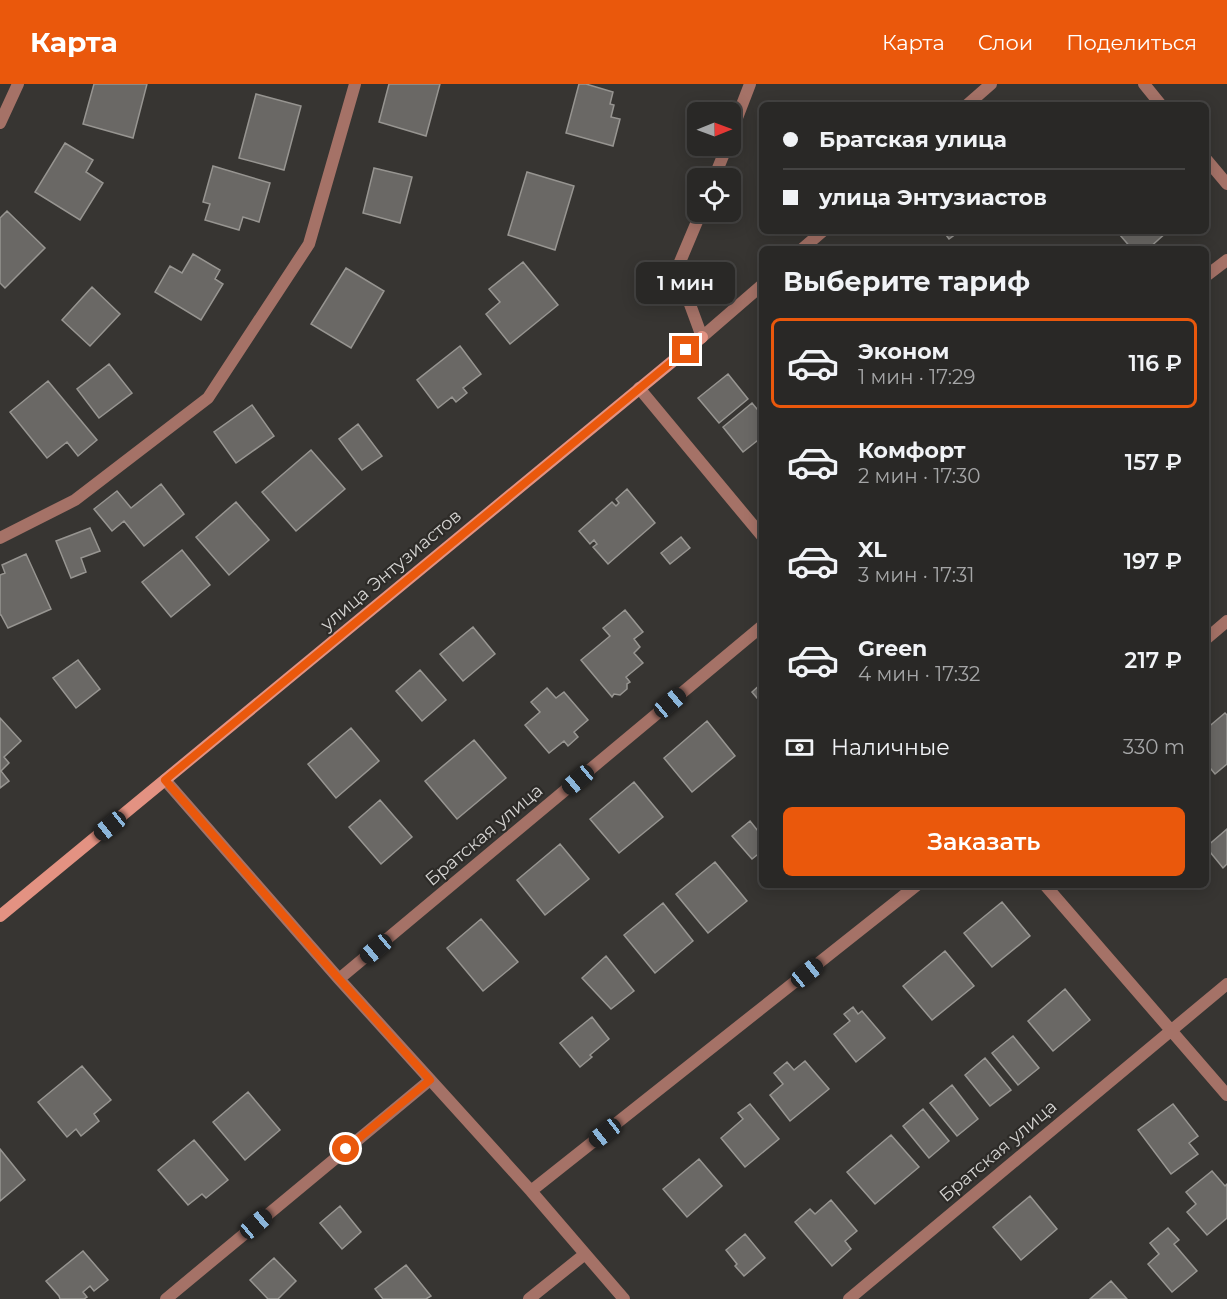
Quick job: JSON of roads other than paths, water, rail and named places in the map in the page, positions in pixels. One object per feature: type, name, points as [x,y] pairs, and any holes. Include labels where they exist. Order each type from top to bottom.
[{"type":"street","points":[[0,123],[18,84]]},
{"type":"street","points":[[0,538],[75,500],[208,398],[309,244],[355,84]]},
{"type":"street","points":[[741,107],[750,84]]},
{"type":"street","points":[[970,102],[991,84]]},
{"type":"street","points":[[1144,84],[1159,102]]},
{"type":"street","points":[[1209,163],[1227,184]]},
{"type":"street","points":[[697,222],[677,269],[702,337],[759,288]]},
{"type":"street","points":[[806,246],[820,234]]},
{"type":"street","points":[[1209,274],[1227,260]]},
{"type":"street","name":"улица Энтузиастов","points":[[0,916],[702,337]]},
{"type":"street","points":[[639,388],[759,532]]},
{"type":"street","points":[[1209,636],[1227,621]]},
{"type":"street","name":"Братская улица","points":[[339,979],[759,629]]},
{"type":"street","points":[[165,780],[339,979],[531,1191],[624,1299]]},
{"type":"street","points":[[531,1191],[913,888]]},
{"type":"street","points":[[1049,888],[1227,1095]]},
{"type":"street","name":"Братская улица","points":[[849,1299],[1227,984]]},
{"type":"street","points":[[166,1299],[430,1080]]},
{"type":"street","points":[[529,1299],[585,1254]]}]
